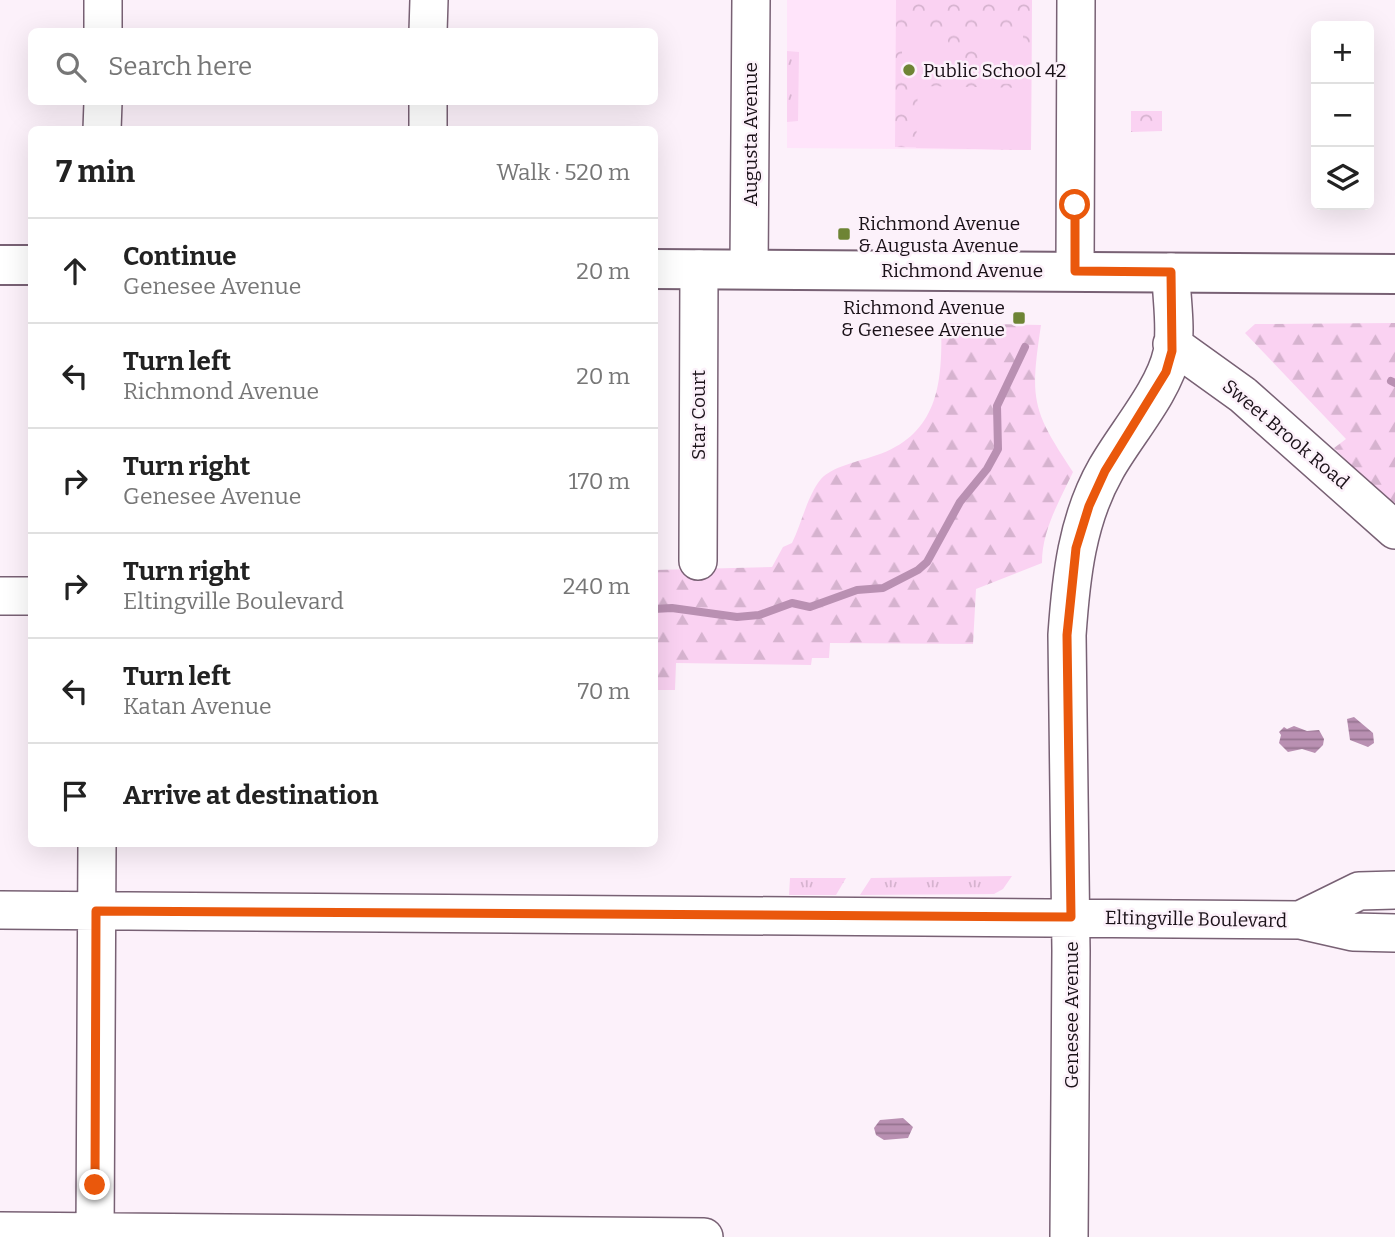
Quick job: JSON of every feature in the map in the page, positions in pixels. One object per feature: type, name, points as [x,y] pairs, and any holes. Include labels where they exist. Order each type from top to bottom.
[{"type":"main road","points":[[0,265],[28,265]]},
{"type":"main road","name":"Richmond Avenue","points":[[658,269],[1395,275]]},
{"type":"street","points":[[103,0],[103,28]]},
{"type":"street","points":[[428,28],[429,0]]},
{"type":"street","name":"Augusta Avenue","points":[[749,268],[751,0]]},
{"type":"street","points":[[1075,271],[1076,0]]},
{"type":"street","points":[[103,105],[103,126]]},
{"type":"street","points":[[428,105],[428,126]]},
{"type":"street","name":"Star Court","points":[[698,561],[699,269]]},
{"type":"street","name":"Genesee Avenue","points":[[1069,1237],[1071,917],[1067,635],[1076,548],[1089,506],[1105,471],[1166,372],[1172,344],[1171,272]]},
{"type":"street","name":"Sweet Brook Road","points":[[1172,344],[1243,395],[1395,530]]},
{"type":"street","points":[[0,596],[28,596]]},
{"type":"street","points":[[95,1234],[97,847]]},
{"type":"street","name":"Eltingville Boulevard","points":[[1300,920],[1359,891],[1395,890]]},
{"type":"street","name":"Eltingville Boulevard","points":[[0,910],[1300,920],[1353,932],[1395,933]]},
{"type":"street","points":[[0,1231],[95,1234],[705,1237]]},
{"type":"shaded area","name":"Public School 42","points":[[787,0],[1032,0],[1031,150],[787,148]]},
{"type":"shaded area","points":[[1354,717],[1373,733],[1374,743],[1368,747],[1350,740],[1347,719]]},
{"type":"shaded area","points":[[1294,726],[1307,731],[1319,730],[1324,739],[1323,745],[1315,753],[1302,749],[1288,752],[1279,743],[1279,732],[1284,727],[1287,729]]},
{"type":"shaded area","points":[[903,1118],[913,1127],[908,1138],[884,1140],[876,1135],[874,1128],[880,1120]]},
{"type":"green space","points":[[896,0],[1032,0],[1031,150],[895,147]]},
{"type":"green space","points":[[948,31],[948,83],[902,83],[902,32]]},
{"type":"green space","points":[[978,32],[1023,32],[1023,84],[978,83]]},
{"type":"green space","points":[[787,51],[799,52],[798,121],[787,122]]},
{"type":"green space","points":[[918,86],[1031,88],[1031,150],[916,148]]},
{"type":"green space","points":[[1131,111],[1162,111],[1162,131],[1131,132]]},
{"type":"green space","points":[[941,323],[1041,325],[1035,370],[1037,403],[1049,433],[1073,472],[1048,528],[1042,563],[976,589],[973,644],[830,643],[829,658],[812,658],[811,665],[676,663],[675,690],[658,690],[658,570],[772,567],[783,547],[792,543],[812,493],[821,479],[838,468],[893,448],[923,422],[932,406],[937,387]]},
{"type":"green space","points":[[1395,323],[1395,509],[1334,448],[1346,439],[1245,333],[1255,324]]},
{"type":"green space","points":[[1012,876],[1003,889],[994,894],[860,895],[871,878]]},
{"type":"green space","points":[[790,878],[846,878],[836,895],[789,895]]},
{"type":"waterway","points":[[658,609],[672,608],[737,617],[759,615],[792,603],[810,607],[857,590],[883,588],[918,570],[927,562],[960,502],[987,469],[998,449],[997,406],[1025,347]]},
{"type":"waterway","points":[[1391,381],[1395,383]]},
{"type":"place","name":"Public School 42","points":[[909,70]]},
{"type":"place","name":"Richmond Avenue & Augusta Avenue","points":[[844,234]]},
{"type":"place","name":"Richmond Avenue & Genesee Avenue","points":[[1019,318]]},
{"type":"route","points":[[95,1185],[96,911],[1071,917],[1067,635],[1076,548],[1089,506],[1105,471],[1166,372],[1172,351],[1171,272],[1075,271],[1075,205]]}]
